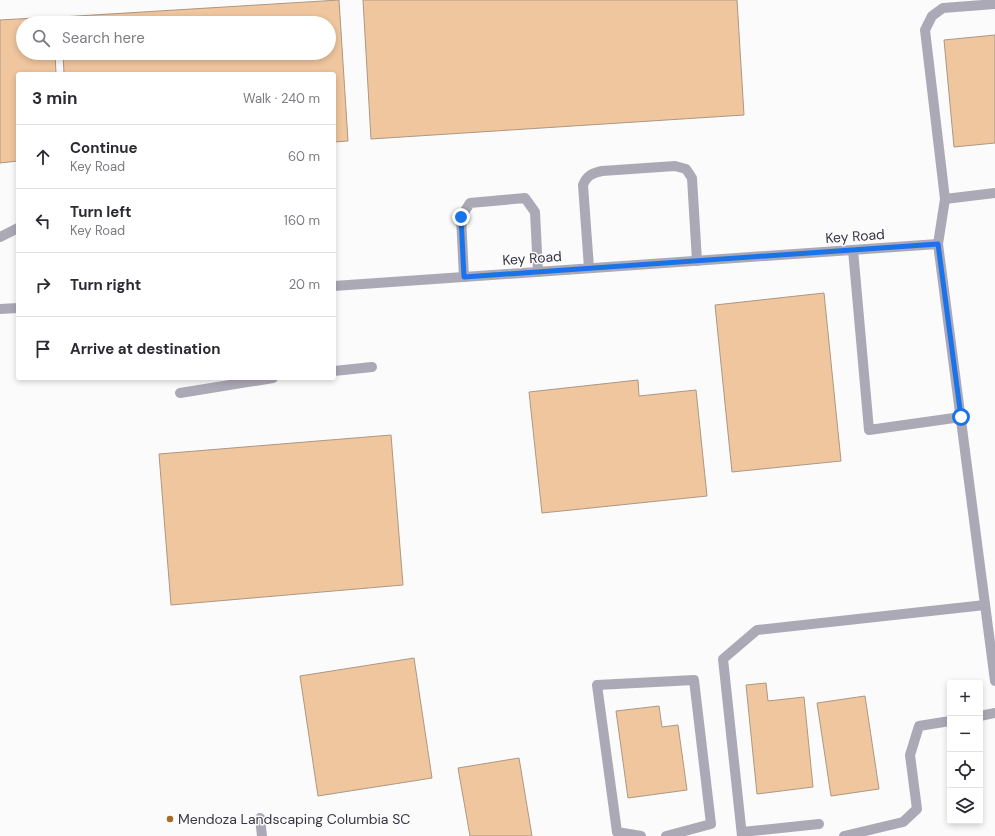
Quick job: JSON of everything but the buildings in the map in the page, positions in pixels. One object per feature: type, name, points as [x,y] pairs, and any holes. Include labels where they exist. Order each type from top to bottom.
[{"type":"street","points":[[995,4],[943,8],[932,16],[924,30],[945,199],[938,244],[995,681]]},
{"type":"street","points":[[589,268],[583,185],[586,178],[593,173],[602,171],[675,166],[686,169],[692,178],[697,261]]},
{"type":"street","points":[[945,199],[995,192]]},
{"type":"street","points":[[464,277],[461,217],[470,203],[525,198],[535,212],[538,272]]},
{"type":"street","points":[[0,237],[16,229]]},
{"type":"street","name":"Key Road","points":[[336,286],[938,244]]},
{"type":"street","points":[[853,250],[869,430],[961,417]]},
{"type":"street","points":[[0,309],[16,308]]},
{"type":"street","points":[[336,371],[372,367]]},
{"type":"street","points":[[180,393],[261,380]]},
{"type":"street","points":[[818,824],[742,834],[723,659],[757,630],[985,605]]},
{"type":"street","points":[[641,836],[617,832],[597,684],[694,680],[711,824],[666,836]]},
{"type":"street","points":[[983,715],[995,713]]},
{"type":"street","points":[[844,836],[903,822],[917,809],[910,755],[918,726],[947,721]]},
{"type":"street","points":[[260,818],[262,836]]},
{"type":"place","name":"Mendoza Landscaping Columbia SC","points":[[170,819]]},
{"type":"route","points":[[461,217],[464,277],[938,244],[961,417]]}]
